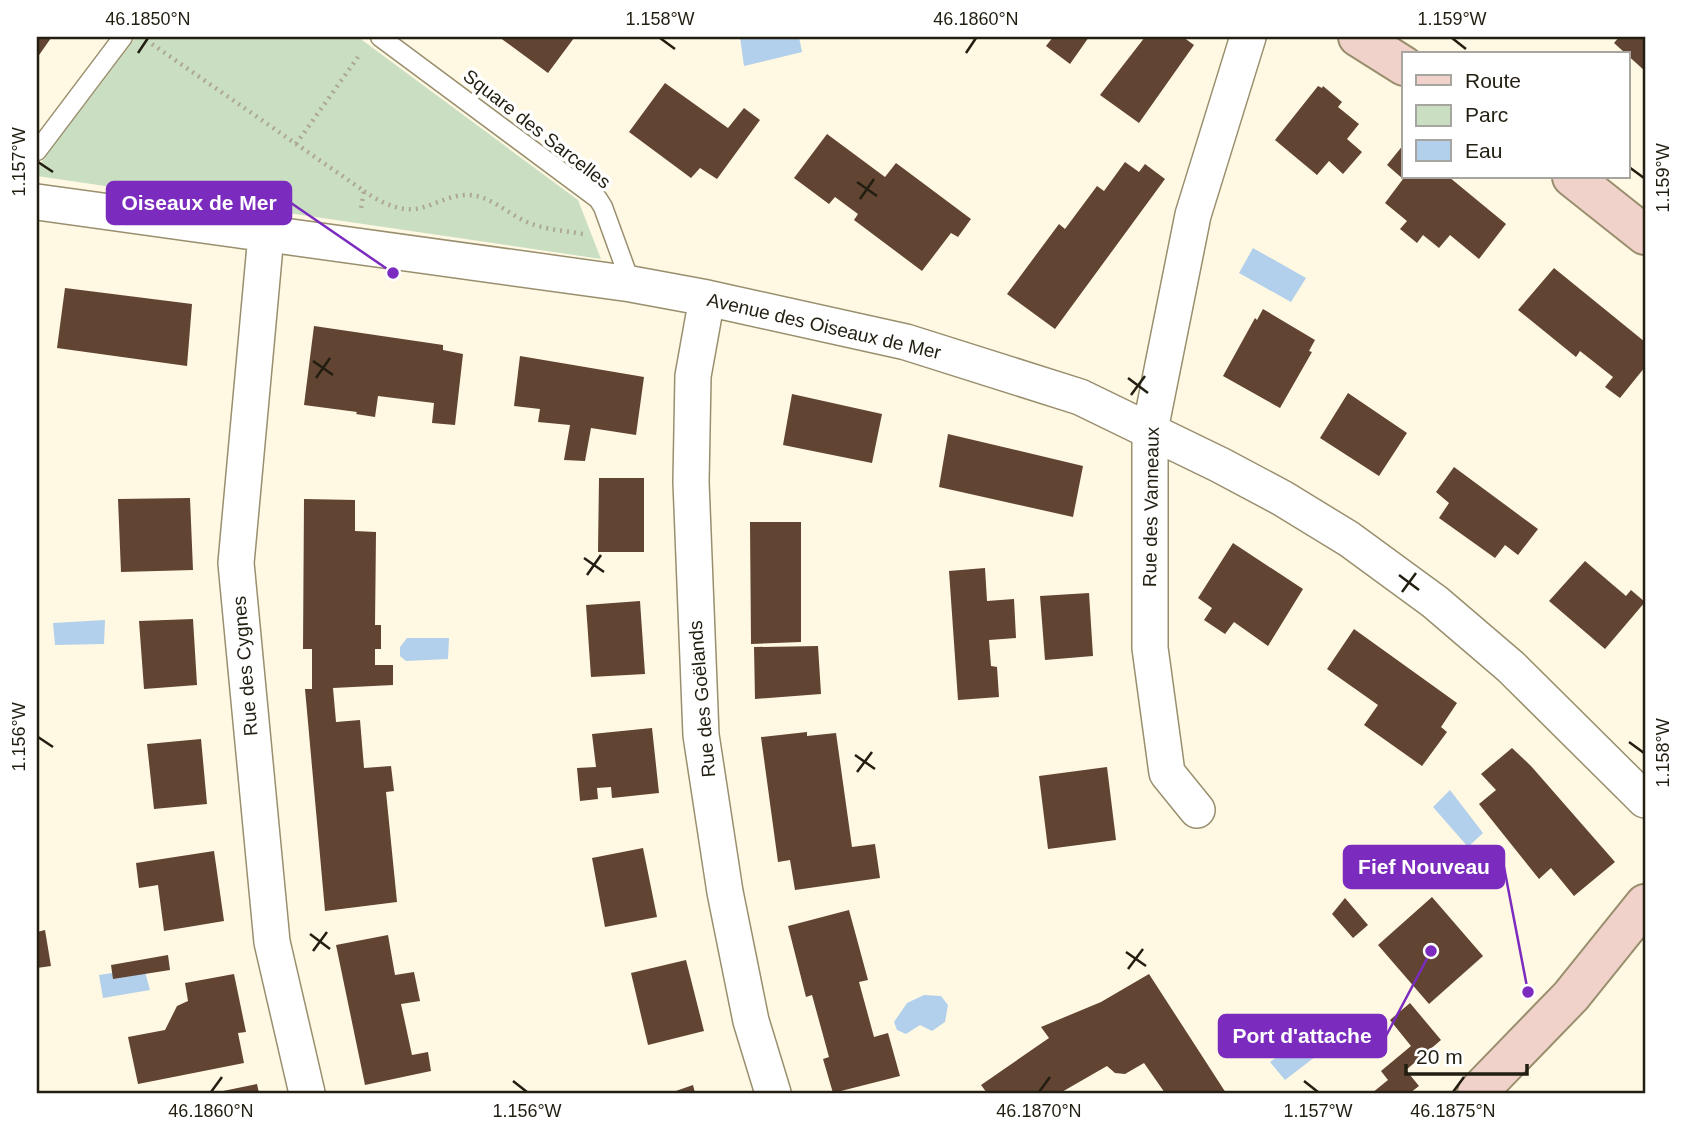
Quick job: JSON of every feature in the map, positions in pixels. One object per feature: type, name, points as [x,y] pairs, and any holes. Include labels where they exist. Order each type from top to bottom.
[{"type":"street","name":"Rue des Vanneaux","points":[[1197,810],[1167,773],[1150,648],[1150,430],[1193,215],[1248,37]]},
{"type":"street","points":[[1358,37],[1402,65]]},
{"type":"street","points":[[1573,178],[1645,235]]},
{"type":"street","name":"Avenue des Oiseaux de Mer","points":[[37,202],[631,284],[707,298],[906,342],[1080,397],[1282,498],[1349,540],[1435,602],[1511,667],[1645,800]]},
{"type":"street","name":"Rue des Cygnes","points":[[266,235],[236,563],[272,942],[306,1093]]},
{"type":"street","name":"Rue des Goëlands","points":[[707,298],[694,376],[692,469],[701,735],[725,892],[748,1008],[773,1093]]},
{"type":"street","points":[[1477,1093],[1571,996],[1645,904]]},
{"type":"lane","points":[[37,152],[123,37]]},
{"type":"lane","name":"Square des Sarcelles","points":[[373,42],[588,190],[603,207],[631,284]]},
{"type":"path","points":[[141,37],[387,205],[421,209],[467,195],[490,201],[513,216],[534,225],[615,241]]},
{"type":"path","points":[[296,144],[373,42]]},
{"type":"path","points":[[355,247],[363,191]]},
{"type":"green space","points":[[136,37],[358,37],[578,200],[601,259],[37,176],[37,168]]},
{"type":"water","points":[[740,37],[799,37],[802,52],[744,66]]},
{"type":"water","points":[[1253,248],[1306,278],[1291,302],[1239,273]]},
{"type":"water","points":[[105,620],[104,644],[55,645],[53,623]]},
{"type":"water","points":[[407,638],[449,638],[448,659],[406,661],[400,656],[400,647]]},
{"type":"water","points":[[1450,790],[1483,833],[1468,847],[1433,807]]},
{"type":"water","points":[[144,968],[150,990],[103,998],[99,975]]},
{"type":"water","points":[[924,995],[941,996],[948,1005],[945,1022],[932,1031],[920,1025],[906,1034],[897,1030],[894,1022],[907,1003]]},
{"type":"water","points":[[1337,1014],[1350,1030],[1285,1080],[1270,1062]]},
{"type":"building","points":[[37,37],[51,38],[37,58]]},
{"type":"building","points":[[499,37],[572,37],[574,38],[548,73]]},
{"type":"building","points":[[1053,37],[1089,37],[1070,64],[1046,46]]},
{"type":"building","points":[[1145,37],[1183,37],[1194,45],[1139,123],[1100,95]]},
{"type":"building","points":[[1619,37],[1645,37],[1645,71],[1630,57],[1630,52],[1624,52],[1614,43]]},
{"type":"building","points":[[665,83],[728,128],[744,108],[760,120],[717,179],[700,168],[691,178],[629,132]]},
{"type":"building","points":[[1318,86],[1323,86],[1342,102],[1338,107],[1359,124],[1347,139],[1362,152],[1343,174],[1329,161],[1317,175],[1275,140]]},
{"type":"building","points":[[827,134],[885,177],[896,163],[971,219],[958,237],[951,233],[922,271],[854,220],[858,214],[835,197],[829,204],[794,178]]},
{"type":"building","points":[[1402,146],[1402,178],[1450,178],[1506,224],[1479,259],[1450,235],[1439,248],[1423,235],[1417,243],[1400,229],[1407,221],[1385,203],[1403,179],[1387,165]]},
{"type":"building","points":[[1125,162],[1139,172],[1145,164],[1165,179],[1055,329],[1007,294],[1059,224],[1065,229],[1097,186],[1104,191]]},
{"type":"building","points":[[1554,268],[1645,342],[1645,367],[1620,398],[1605,387],[1613,377],[1580,351],[1576,357],[1518,310]]},
{"type":"building","points":[[65,288],[192,304],[187,366],[57,348]]},
{"type":"building","points":[[1263,309],[1315,340],[1309,351],[1312,352],[1280,408],[1223,376],[1255,318],[1257,320]]},
{"type":"building","points":[[314,326],[443,345],[443,350],[463,354],[455,425],[432,423],[434,403],[378,396],[375,417],[304,405]]},
{"type":"building","points":[[520,356],[644,377],[636,435],[591,428],[585,461],[564,460],[570,425],[538,422],[540,409],[514,406]]},
{"type":"building","points":[[1348,393],[1407,433],[1379,476],[1320,438]]},
{"type":"building","points":[[792,394],[882,414],[872,463],[783,445]]},
{"type":"building","points":[[948,434],[1083,466],[1073,517],[939,487]]},
{"type":"building","points":[[1454,467],[1538,529],[1518,555],[1505,545],[1495,558],[1439,518],[1449,503],[1436,492]]},
{"type":"building","points":[[599,478],[644,478],[644,552],[598,552]]},
{"type":"building","points":[[190,498],[193,570],[121,572],[118,499]]},
{"type":"building","points":[[304,499],[355,500],[355,531],[376,532],[375,625],[381,625],[381,649],[375,649],[375,665],[393,665],[393,685],[333,688],[336,722],[360,720],[364,768],[391,766],[394,791],[386,792],[397,902],[325,911],[305,689],[312,689],[312,649],[303,649]]},
{"type":"building","points":[[750,522],[801,522],[801,642],[751,644]]},
{"type":"building","points":[[1233,543],[1303,589],[1268,646],[1234,622],[1225,634],[1204,620],[1212,608],[1198,598]]},
{"type":"building","points":[[1585,561],[1626,596],[1631,590],[1645,602],[1605,649],[1549,601]]},
{"type":"building","points":[[985,568],[987,601],[1014,599],[1016,638],[989,640],[991,666],[997,667],[999,697],[958,700],[949,571]]},
{"type":"building","points":[[1089,593],[1093,656],[1045,660],[1040,596]]},
{"type":"building","points":[[640,601],[645,674],[591,677],[586,605]]},
{"type":"building","points":[[193,619],[197,685],[144,689],[139,621]]},
{"type":"building","points":[[1354,629],[1457,703],[1441,727],[1447,732],[1422,766],[1364,725],[1378,705],[1327,669]]},
{"type":"building","points":[[818,646],[821,694],[755,699],[754,647]]},
{"type":"building","points":[[652,728],[659,793],[612,798],[611,787],[597,788],[598,799],[580,801],[577,768],[596,767],[592,734]]},
{"type":"building","points":[[807,732],[807,736],[836,733],[852,847],[875,844],[880,878],[795,890],[790,860],[778,862],[761,737]]},
{"type":"building","points":[[201,739],[207,804],[154,809],[147,744]]},
{"type":"building","points":[[1512,748],[1615,862],[1574,896],[1551,868],[1539,879],[1479,804],[1496,790],[1481,774]]},
{"type":"building","points":[[1107,767],[1116,840],[1048,849],[1039,776]]},
{"type":"building","points":[[643,848],[657,917],[605,927],[592,858]]},
{"type":"building","points":[[214,851],[224,921],[164,931],[158,885],[139,888],[136,863]]},
{"type":"building","points":[[1432,897],[1483,956],[1429,1004],[1378,945]]},
{"type":"building","points":[[1345,898],[1368,925],[1353,938],[1332,914]]},
{"type":"building","points":[[849,910],[868,980],[859,982],[874,1037],[888,1033],[900,1076],[833,1093],[823,1059],[829,1057],[812,995],[806,997],[788,926]]},
{"type":"building","points":[[45,930],[51,966],[37,968],[37,932]]},
{"type":"building","points":[[388,935],[395,975],[414,972],[420,1001],[401,1004],[412,1055],[428,1052],[431,1071],[365,1085],[336,945]]},
{"type":"building","points":[[168,955],[170,970],[113,979],[111,965]]},
{"type":"building","points":[[686,960],[704,1031],[648,1045],[631,973]]},
{"type":"building","points":[[234,974],[246,1032],[238,1033],[244,1063],[138,1084],[128,1037],[165,1030],[177,1006],[188,1001],[185,983]]},
{"type":"building","points":[[1149,974],[1226,1093],[1165,1093],[1144,1063],[1125,1074],[1115,1073],[1107,1066],[1060,1093],[987,1093],[981,1085],[1049,1038],[1041,1027],[1101,1002]]},
{"type":"building","points":[[1410,1003],[1441,1040],[1406,1070],[1419,1086],[1410,1093],[1372,1093],[1388,1080],[1381,1071],[1411,1046],[1390,1020]]},
{"type":"building","points":[[257,1084],[259,1093],[218,1093],[218,1092]]},
{"type":"building","points":[[693,1085],[695,1093],[670,1093]]},
{"type":"place","name":"Oiseaux de Mer","points":[[393,273]]},
{"type":"place","name":"Port d'attache","points":[[1431,951]]},
{"type":"place","name":"Fief Nouveau","points":[[1528,992]]}]
